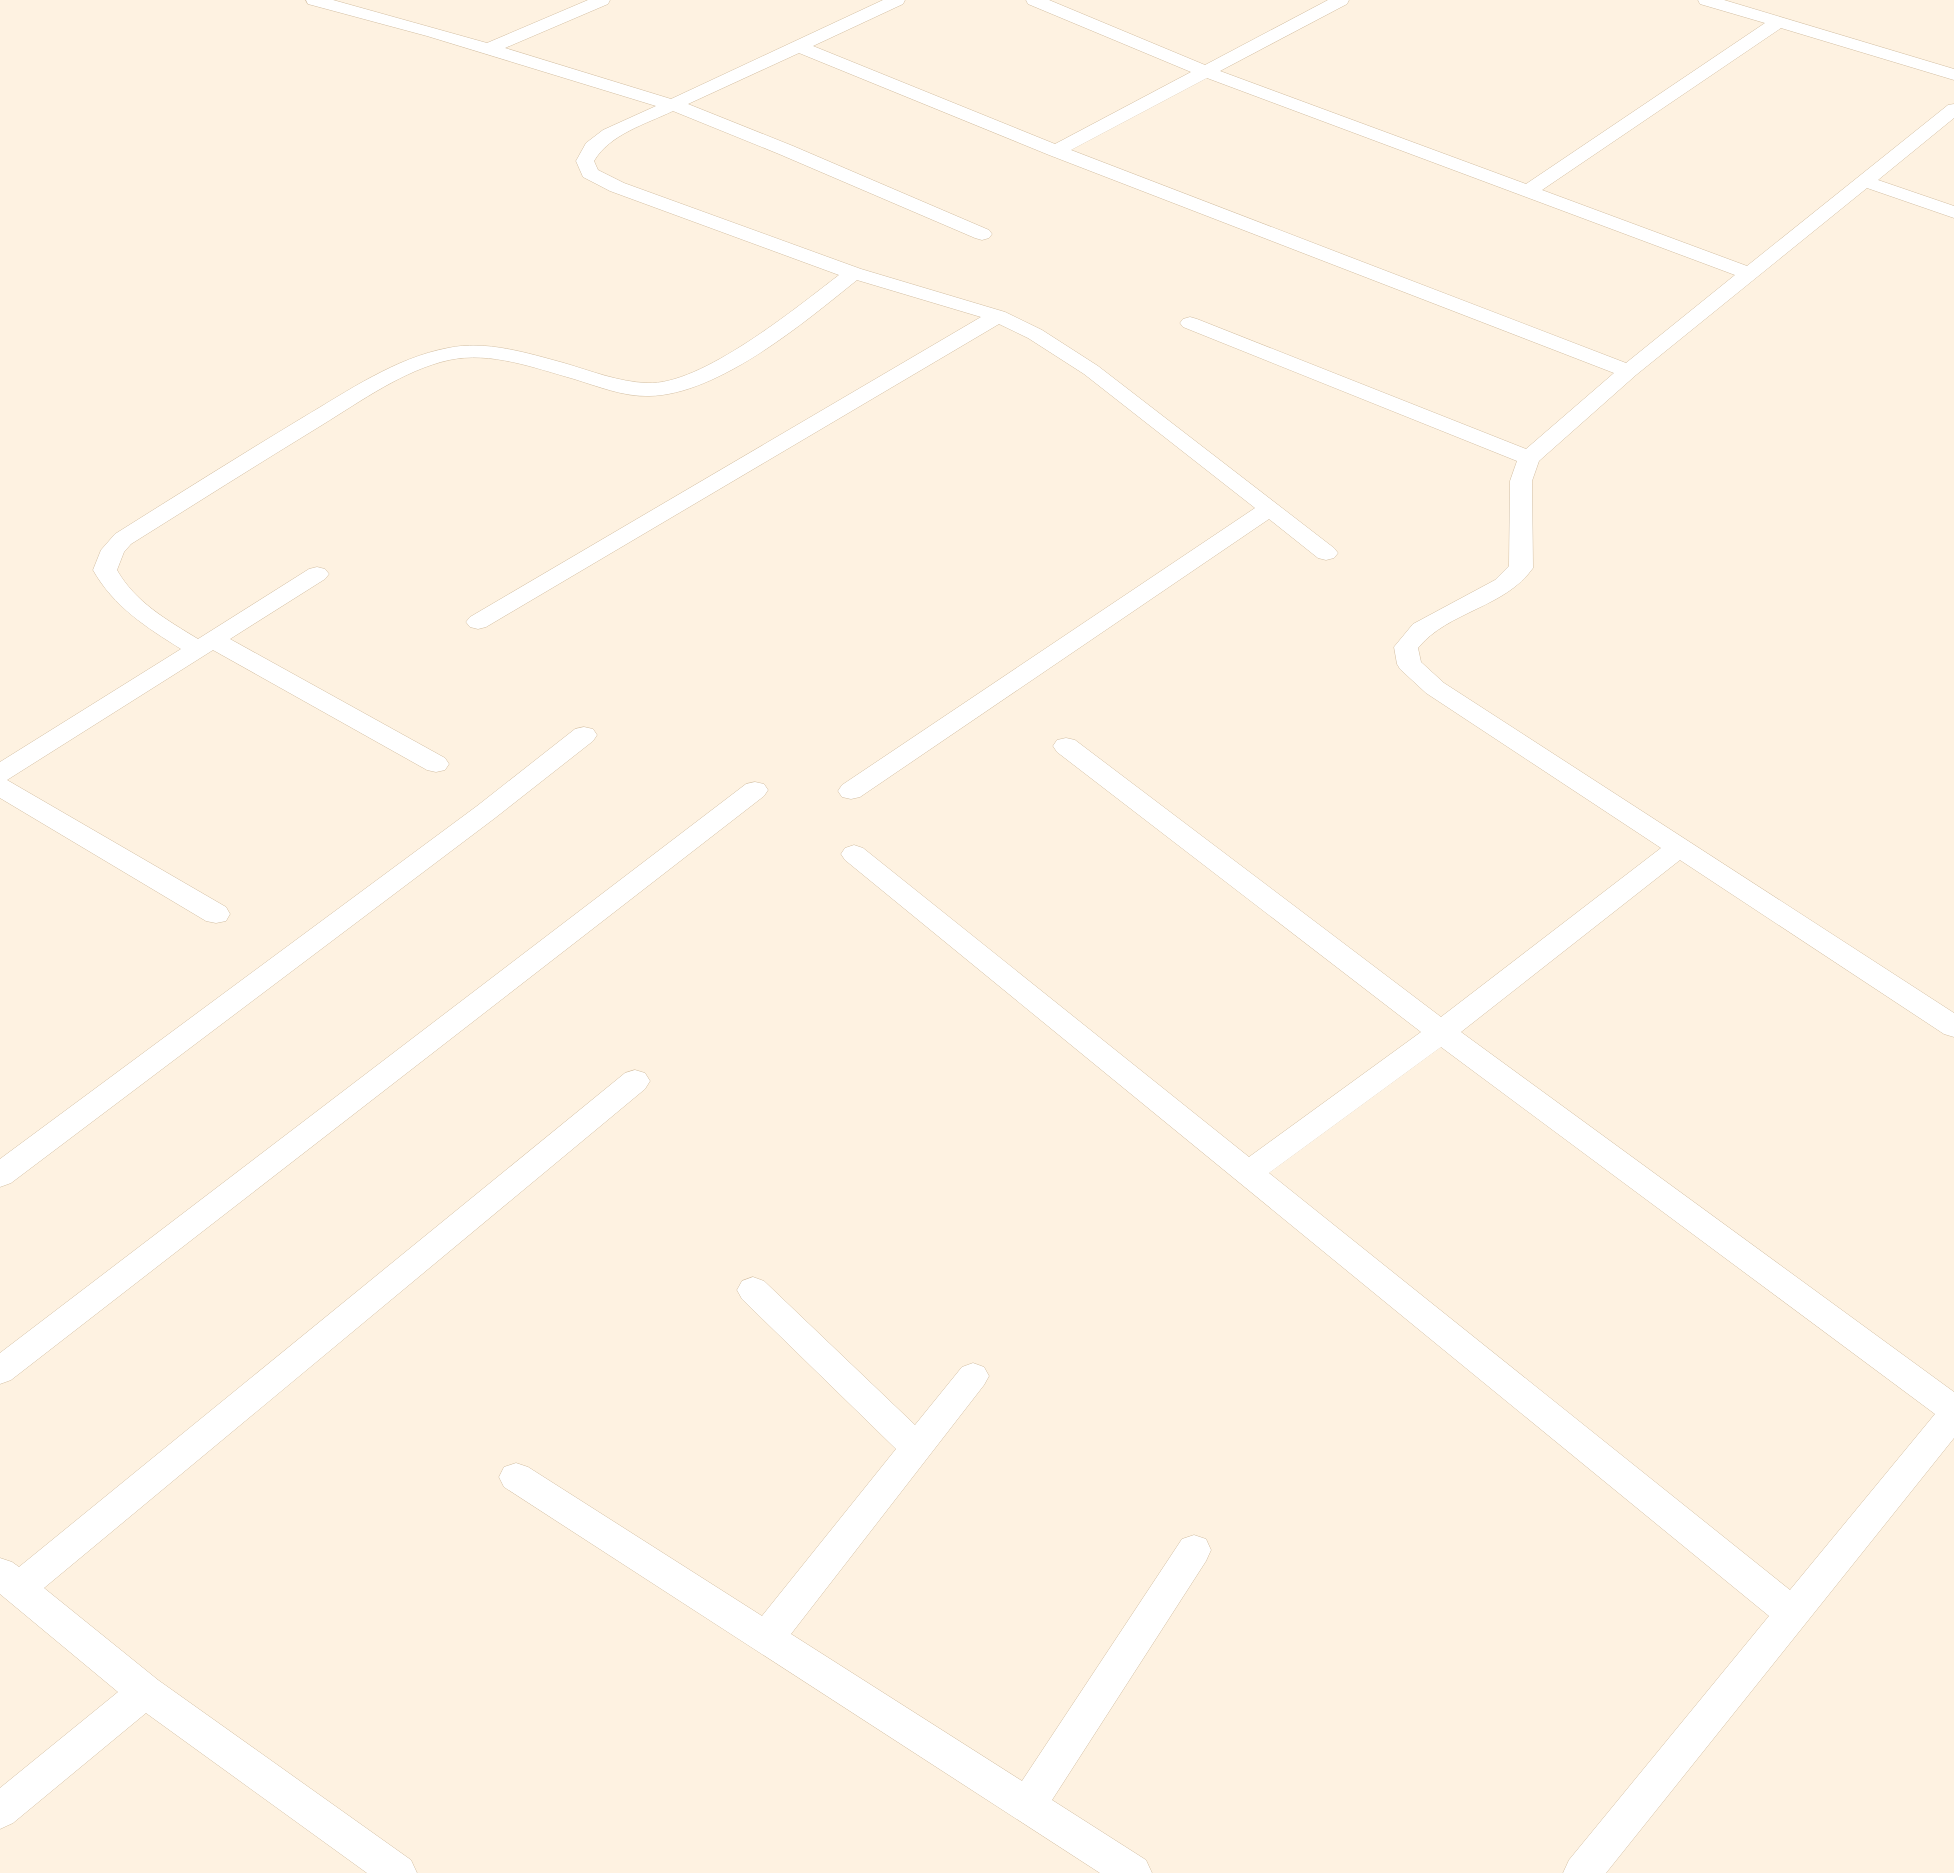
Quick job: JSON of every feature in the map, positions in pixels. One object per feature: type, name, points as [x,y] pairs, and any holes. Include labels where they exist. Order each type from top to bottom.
[{"type":"street","points":[[314,0],[488,49],[673,105],[786,150],[982,234]]},
{"type":"street","points":[[488,49],[602,0]]},
{"type":"street","points":[[897,0],[610,134],[593,147],[585,161],[590,173],[617,187],[854,274],[998,316],[1035,334],[1091,370],[1326,553]]},
{"type":"street","points":[[1034,0],[1206,72],[1750,274]]},
{"type":"street","points":[[1056,151],[1341,0]]},
{"type":"street","points":[[1706,0],[1954,75]]},
{"type":"street","points":[[1528,191],[1779,22]]},
{"type":"street","points":[[798,46],[1056,151],[1629,371]]},
{"type":"street","points":[[1954,109],[1629,371],[1529,458],[1521,481],[1521,568],[1503,586],[1421,629],[1406,647],[1409,664],[1434,688],[1954,1027]]},
{"type":"street","points":[[1864,181],[1954,212]]},
{"type":"street","points":[[436,764],[133,606],[111,583],[105,570],[113,550],[123,539],[294,432],[382,380],[420,363],[449,353],[476,352],[520,358],[629,387],[651,390],[675,386],[710,372],[784,327],[854,274]]},
{"type":"street","points":[[478,622],[998,316]]},
{"type":"street","points":[[1190,322],[1529,458]]},
{"type":"street","points":[[851,791],[1269,508]]},
{"type":"street","points":[[0,774],[317,574]]},
{"type":"street","points":[[0,1175],[486,812],[584,735]]},
{"type":"street","points":[[1066,746],[1441,1032],[1954,1412],[1582,1873]]},
{"type":"street","points":[[0,786],[216,914]]},
{"type":"street","points":[[0,1371],[756,790]]},
{"type":"street","points":[[1248,1173],[1441,1032],[1679,847]]},
{"type":"street","points":[[854,854],[1792,1613]]},
{"type":"street","points":[[398,1873],[145,1692],[10,1580],[635,1081]]},
{"type":"street","points":[[753,1290],[916,1446]]},
{"type":"street","points":[[767,1637],[973,1376]]},
{"type":"street","points":[[516,1477],[1133,1873]]},
{"type":"street","points":[[1027,1805],[1194,1550]]},
{"type":"street","points":[[0,1811],[145,1692]]}]
